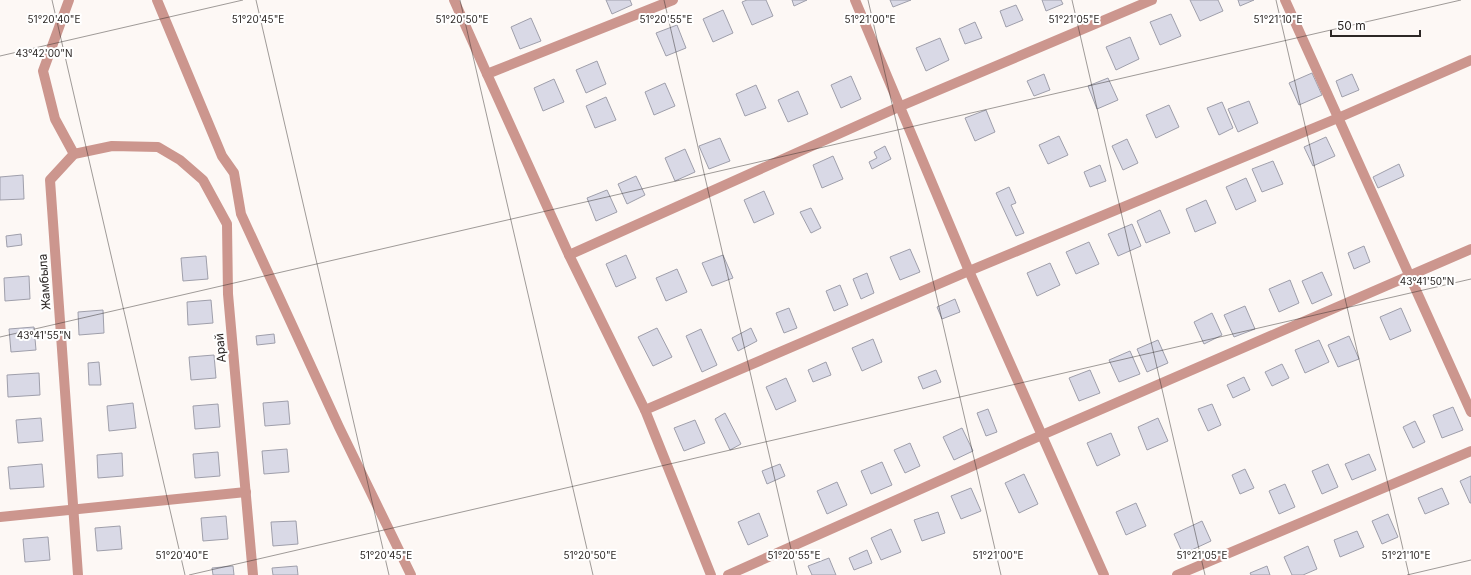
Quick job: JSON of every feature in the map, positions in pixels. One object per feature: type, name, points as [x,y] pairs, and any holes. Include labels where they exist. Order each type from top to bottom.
[{"type":"street","points":[[68,0],[43,71],[55,119],[74,154]]},
{"type":"street","points":[[157,0],[222,156],[234,173],[241,214],[339,427],[411,575]]},
{"type":"street","points":[[454,0],[569,255],[645,410],[711,575]]},
{"type":"street","points":[[488,74],[673,0]]},
{"type":"street","points":[[855,0],[970,272],[1104,575]]},
{"type":"street","points":[[569,255],[901,106],[1152,0]]},
{"type":"street","points":[[1285,0],[1471,412]]},
{"type":"street","points":[[645,410],[1338,118],[1471,60]]},
{"type":"street","name":"Арай","points":[[74,154],[112,146],[158,147],[180,160],[203,180],[227,224],[228,294],[253,575]]},
{"type":"street","name":"Жамбыла","points":[[74,154],[50,180],[78,575]]},
{"type":"street","points":[[728,575],[1042,435],[1471,249]]},
{"type":"street","points":[[1177,575],[1471,451]]},
{"type":"street","points":[[0,517],[246,492]]},
{"type":"building","points":[[606,0],[630,0],[632,5],[612,14]]},
{"type":"building","points":[[747,0],[766,0],[773,16],[752,25],[742,2]]},
{"type":"building","points":[[792,0],[807,0],[794,6]]},
{"type":"building","points":[[890,0],[911,0],[893,7]]},
{"type":"building","points":[[1042,0],[1061,0],[1063,4],[1046,11]]},
{"type":"building","points":[[1190,0],[1218,0],[1223,11],[1200,21]]},
{"type":"building","points":[[1238,0],[1254,0],[1240,6]]},
{"type":"building","points":[[1016,5],[1023,20],[1006,27],[1000,11]]},
{"type":"building","points":[[723,10],[733,33],[713,42],[703,19]]},
{"type":"building","points":[[1171,14],[1181,36],[1160,45],[1150,22]]},
{"type":"building","points":[[531,18],[541,41],[520,49],[511,27]]},
{"type":"building","points":[[975,22],[982,38],[965,44],[959,29]]},
{"type":"building","points":[[677,25],[686,48],[666,56],[656,33]]},
{"type":"building","points":[[1130,37],[1139,59],[1116,70],[1106,47]]},
{"type":"building","points":[[940,38],[949,60],[926,71],[916,48]]},
{"type":"building","points":[[597,61],[606,84],[586,93],[576,70]]},
{"type":"building","points":[[1312,73],[1322,95],[1299,105],[1289,83]]},
{"type":"building","points":[[1044,74],[1050,90],[1034,96],[1027,81]]},
{"type":"building","points":[[1352,74],[1359,90],[1342,97],[1336,81]]},
{"type":"building","points":[[851,76],[861,99],[841,108],[831,85]]},
{"type":"building","points":[[1108,78],[1118,100],[1097,109],[1088,86]]},
{"type":"building","points":[[554,79],[564,102],[543,111],[534,88]]},
{"type":"building","points":[[665,83],[675,106],[654,115],[645,92]]},
{"type":"building","points":[[756,85],[766,108],[745,116],[736,94]]},
{"type":"building","points":[[798,91],[808,114],[788,122],[778,100]]},
{"type":"building","points":[[606,97],[616,120],[595,128],[586,106]]},
{"type":"building","points":[[1249,101],[1258,123],[1238,132],[1228,109]]},
{"type":"building","points":[[1222,102],[1233,128],[1219,135],[1207,108]]},
{"type":"building","points":[[1169,105],[1179,127],[1156,138],[1146,115]]},
{"type":"building","points":[[986,110],[995,132],[975,141],[965,118]]},
{"type":"building","points":[[1059,136],[1068,155],[1048,164],[1039,145]]},
{"type":"building","points":[[1326,137],[1335,156],[1313,166],[1304,147]]},
{"type":"building","points":[[720,138],[730,161],[709,169],[699,146]]},
{"type":"building","points":[[1127,139],[1138,163],[1123,170],[1112,146]]},
{"type":"building","points":[[885,146],[891,159],[872,169],[869,162],[877,158],[874,152]]},
{"type":"building","points":[[685,149],[695,172],[675,181],[665,158]]},
{"type":"building","points":[[833,156],[843,179],[822,188],[813,165]]},
{"type":"building","points":[[1273,161],[1283,184],[1262,192],[1252,169]]},
{"type":"building","points":[[1399,164],[1404,176],[1378,188],[1373,177]]},
{"type":"building","points":[[1100,165],[1106,181],[1090,187],[1084,172]]},
{"type":"building","points":[[23,175],[24,199],[0,200],[0,177]]},
{"type":"building","points":[[636,176],[645,195],[627,204],[618,184]]},
{"type":"building","points":[[1246,178],[1256,201],[1236,210],[1226,187]]},
{"type":"building","points":[[1009,187],[1016,203],[1011,205],[1024,233],[1016,236],[996,193]]},
{"type":"building","points":[[607,190],[617,212],[596,221],[587,198]]},
{"type":"building","points":[[764,191],[774,214],[754,223],[744,200]]},
{"type":"building","points":[[1206,200],[1216,223],[1195,232],[1186,209]]},
{"type":"building","points":[[811,208],[821,228],[811,233],[800,212]]},
{"type":"building","points":[[1160,210],[1170,233],[1146,243],[1137,221]]},
{"type":"building","points":[[1132,224],[1141,246],[1118,256],[1108,234]]},
{"type":"building","points":[[21,234],[22,245],[7,247],[6,236]]},
{"type":"building","points":[[1089,242],[1099,264],[1076,274],[1066,252]]},
{"type":"building","points":[[1364,246],[1370,262],[1354,269],[1348,253]]},
{"type":"building","points":[[910,249],[920,272],[900,280],[890,257]]},
{"type":"building","points":[[626,255],[636,278],[616,287],[606,264]]},
{"type":"building","points":[[723,255],[733,278],[712,286],[702,263]]},
{"type":"building","points":[[206,256],[208,279],[183,281],[181,258]]},
{"type":"building","points":[[1050,263],[1060,285],[1037,296],[1027,273]]},
{"type":"building","points":[[677,269],[687,292],[666,301],[656,278]]},
{"type":"building","points":[[1322,272],[1332,295],[1312,304],[1302,281]]},
{"type":"building","points":[[867,273],[874,293],[861,299],[853,279]]},
{"type":"building","points":[[29,276],[30,299],[5,301],[4,278]]},
{"type":"building","points":[[1290,280],[1299,303],[1279,312],[1269,289]]},
{"type":"building","points":[[840,285],[848,305],[834,311],[826,291]]},
{"type":"building","points":[[955,299],[960,312],[942,319],[937,307]]},
{"type":"building","points":[[211,300],[213,323],[188,325],[187,302]]},
{"type":"building","points":[[1245,306],[1255,329],[1234,337],[1224,315]]},
{"type":"building","points":[[789,308],[797,328],[784,333],[776,313]]},
{"type":"building","points":[[1401,308],[1411,331],[1390,340],[1380,317]]},
{"type":"building","points":[[103,310],[104,333],[79,335],[78,312]]},
{"type":"building","points":[[1212,313],[1222,335],[1204,344],[1194,322]]},
{"type":"building","points":[[34,327],[36,350],[11,352],[9,329]]},
{"type":"building","points":[[657,328],[672,357],[653,366],[638,337]]},
{"type":"building","points":[[751,328],[757,341],[738,351],[732,338]]},
{"type":"building","points":[[701,329],[717,365],[702,372],[686,336]]},
{"type":"building","points":[[274,334],[275,343],[257,345],[256,336]]},
{"type":"building","points":[[1349,336],[1359,359],[1338,367],[1328,345]]},
{"type":"building","points":[[873,339],[882,362],[862,371],[852,348]]},
{"type":"building","points":[[1158,340],[1168,363],[1147,372],[1137,349]]},
{"type":"building","points":[[1319,340],[1329,362],[1305,373],[1295,350]]},
{"type":"building","points":[[1130,351],[1140,374],[1119,382],[1109,360]]},
{"type":"building","points":[[214,355],[216,378],[191,380],[189,357]]},
{"type":"building","points":[[99,362],[101,385],[89,385],[88,363]]},
{"type":"building","points":[[826,362],[831,375],[813,382],[808,370]]},
{"type":"building","points":[[1282,364],[1289,378],[1272,386],[1265,372]]},
{"type":"building","points":[[936,370],[941,382],[923,389],[918,377]]},
{"type":"building","points":[[1090,370],[1100,393],[1079,401],[1069,378]]},
{"type":"building","points":[[39,373],[40,395],[8,397],[7,375]]},
{"type":"building","points":[[1244,377],[1250,390],[1233,398],[1227,385]]},
{"type":"building","points":[[786,378],[796,401],[776,410],[766,387]]},
{"type":"building","points":[[288,401],[290,424],[265,426],[263,403]]},
{"type":"building","points":[[133,403],[136,428],[109,431],[107,406]]},
{"type":"building","points":[[218,404],[220,427],[195,429],[193,406]]},
{"type":"building","points":[[1212,404],[1221,425],[1208,431],[1198,409]]},
{"type":"building","points":[[1453,407],[1463,430],[1442,438],[1433,415]]},
{"type":"building","points":[[988,409],[997,432],[986,436],[977,413]]},
{"type":"building","points":[[725,413],[741,444],[730,450],[715,419]]},
{"type":"building","points":[[41,418],[43,441],[18,443],[16,420]]},
{"type":"building","points":[[1158,418],[1168,441],[1147,450],[1138,427]]},
{"type":"building","points":[[695,420],[705,443],[684,451],[674,428]]},
{"type":"building","points":[[1415,421],[1425,442],[1413,448],[1403,427]]},
{"type":"building","points":[[962,428],[973,451],[954,460],[943,437]]},
{"type":"building","points":[[1111,433],[1120,455],[1097,466],[1087,443]]},
{"type":"building","points":[[910,443],[920,466],[905,473],[894,450]]},
{"type":"building","points":[[287,449],[289,472],[264,474],[262,451]]},
{"type":"building","points":[[218,452],[220,476],[195,478],[193,454]]},
{"type":"building","points":[[122,453],[123,476],[98,478],[97,455]]},
{"type":"building","points":[[1369,454],[1376,470],[1352,480],[1345,464]]},
{"type":"building","points":[[882,462],[892,485],[871,494],[861,471]]},
{"type":"building","points":[[42,464],[44,487],[10,489],[8,467]]},
{"type":"building","points":[[780,464],[785,476],[767,484],[762,471]]},
{"type":"building","points":[[1328,464],[1338,487],[1322,494],[1312,471]]},
{"type":"building","points":[[1245,469],[1254,488],[1240,494],[1232,475]]},
{"type":"building","points":[[1024,474],[1038,504],[1019,513],[1005,483]]},
{"type":"building","points":[[1471,476],[1471,503],[1470,503],[1460,481]]},
{"type":"building","points":[[837,482],[847,505],[827,514],[817,491]]},
{"type":"building","points":[[1285,484],[1295,507],[1279,514],[1269,491]]},
{"type":"building","points":[[971,488],[981,511],[961,519],[951,496]]},
{"type":"building","points":[[1442,488],[1449,504],[1425,514],[1418,498]]},
{"type":"building","points":[[1136,503],[1146,526],[1126,535],[1116,512]]},
{"type":"building","points":[[938,512],[945,533],[922,541],[914,520]]},
{"type":"building","points":[[759,513],[768,536],[748,545],[738,522]]},
{"type":"building","points":[[1388,514],[1398,537],[1382,544],[1372,521]]},
{"type":"building","points":[[226,516],[228,539],[203,541],[201,518]]},
{"type":"building","points":[[296,521],[298,544],[273,546],[271,522]]},
{"type":"building","points":[[1202,521],[1211,541],[1183,554],[1174,534]]},
{"type":"building","points":[[120,526],[122,549],[97,551],[95,528]]},
{"type":"building","points":[[891,529],[901,552],[881,560],[871,538]]},
{"type":"building","points":[[1357,531],[1364,547],[1340,557],[1334,540]]},
{"type":"building","points":[[48,537],[50,560],[25,562],[23,539]]},
{"type":"building","points":[[1308,546],[1317,569],[1303,575],[1292,575],[1284,557]]},
{"type":"building","points":[[867,550],[872,563],[854,570],[849,558]]},
{"type":"building","points":[[829,558],[836,575],[812,575],[808,566]]},
{"type":"building","points":[[233,566],[234,575],[213,575],[212,568]]},
{"type":"building","points":[[297,566],[298,575],[273,575],[272,568]]},
{"type":"building","points":[[1267,566],[1270,575],[1251,575],[1250,573]]}]
